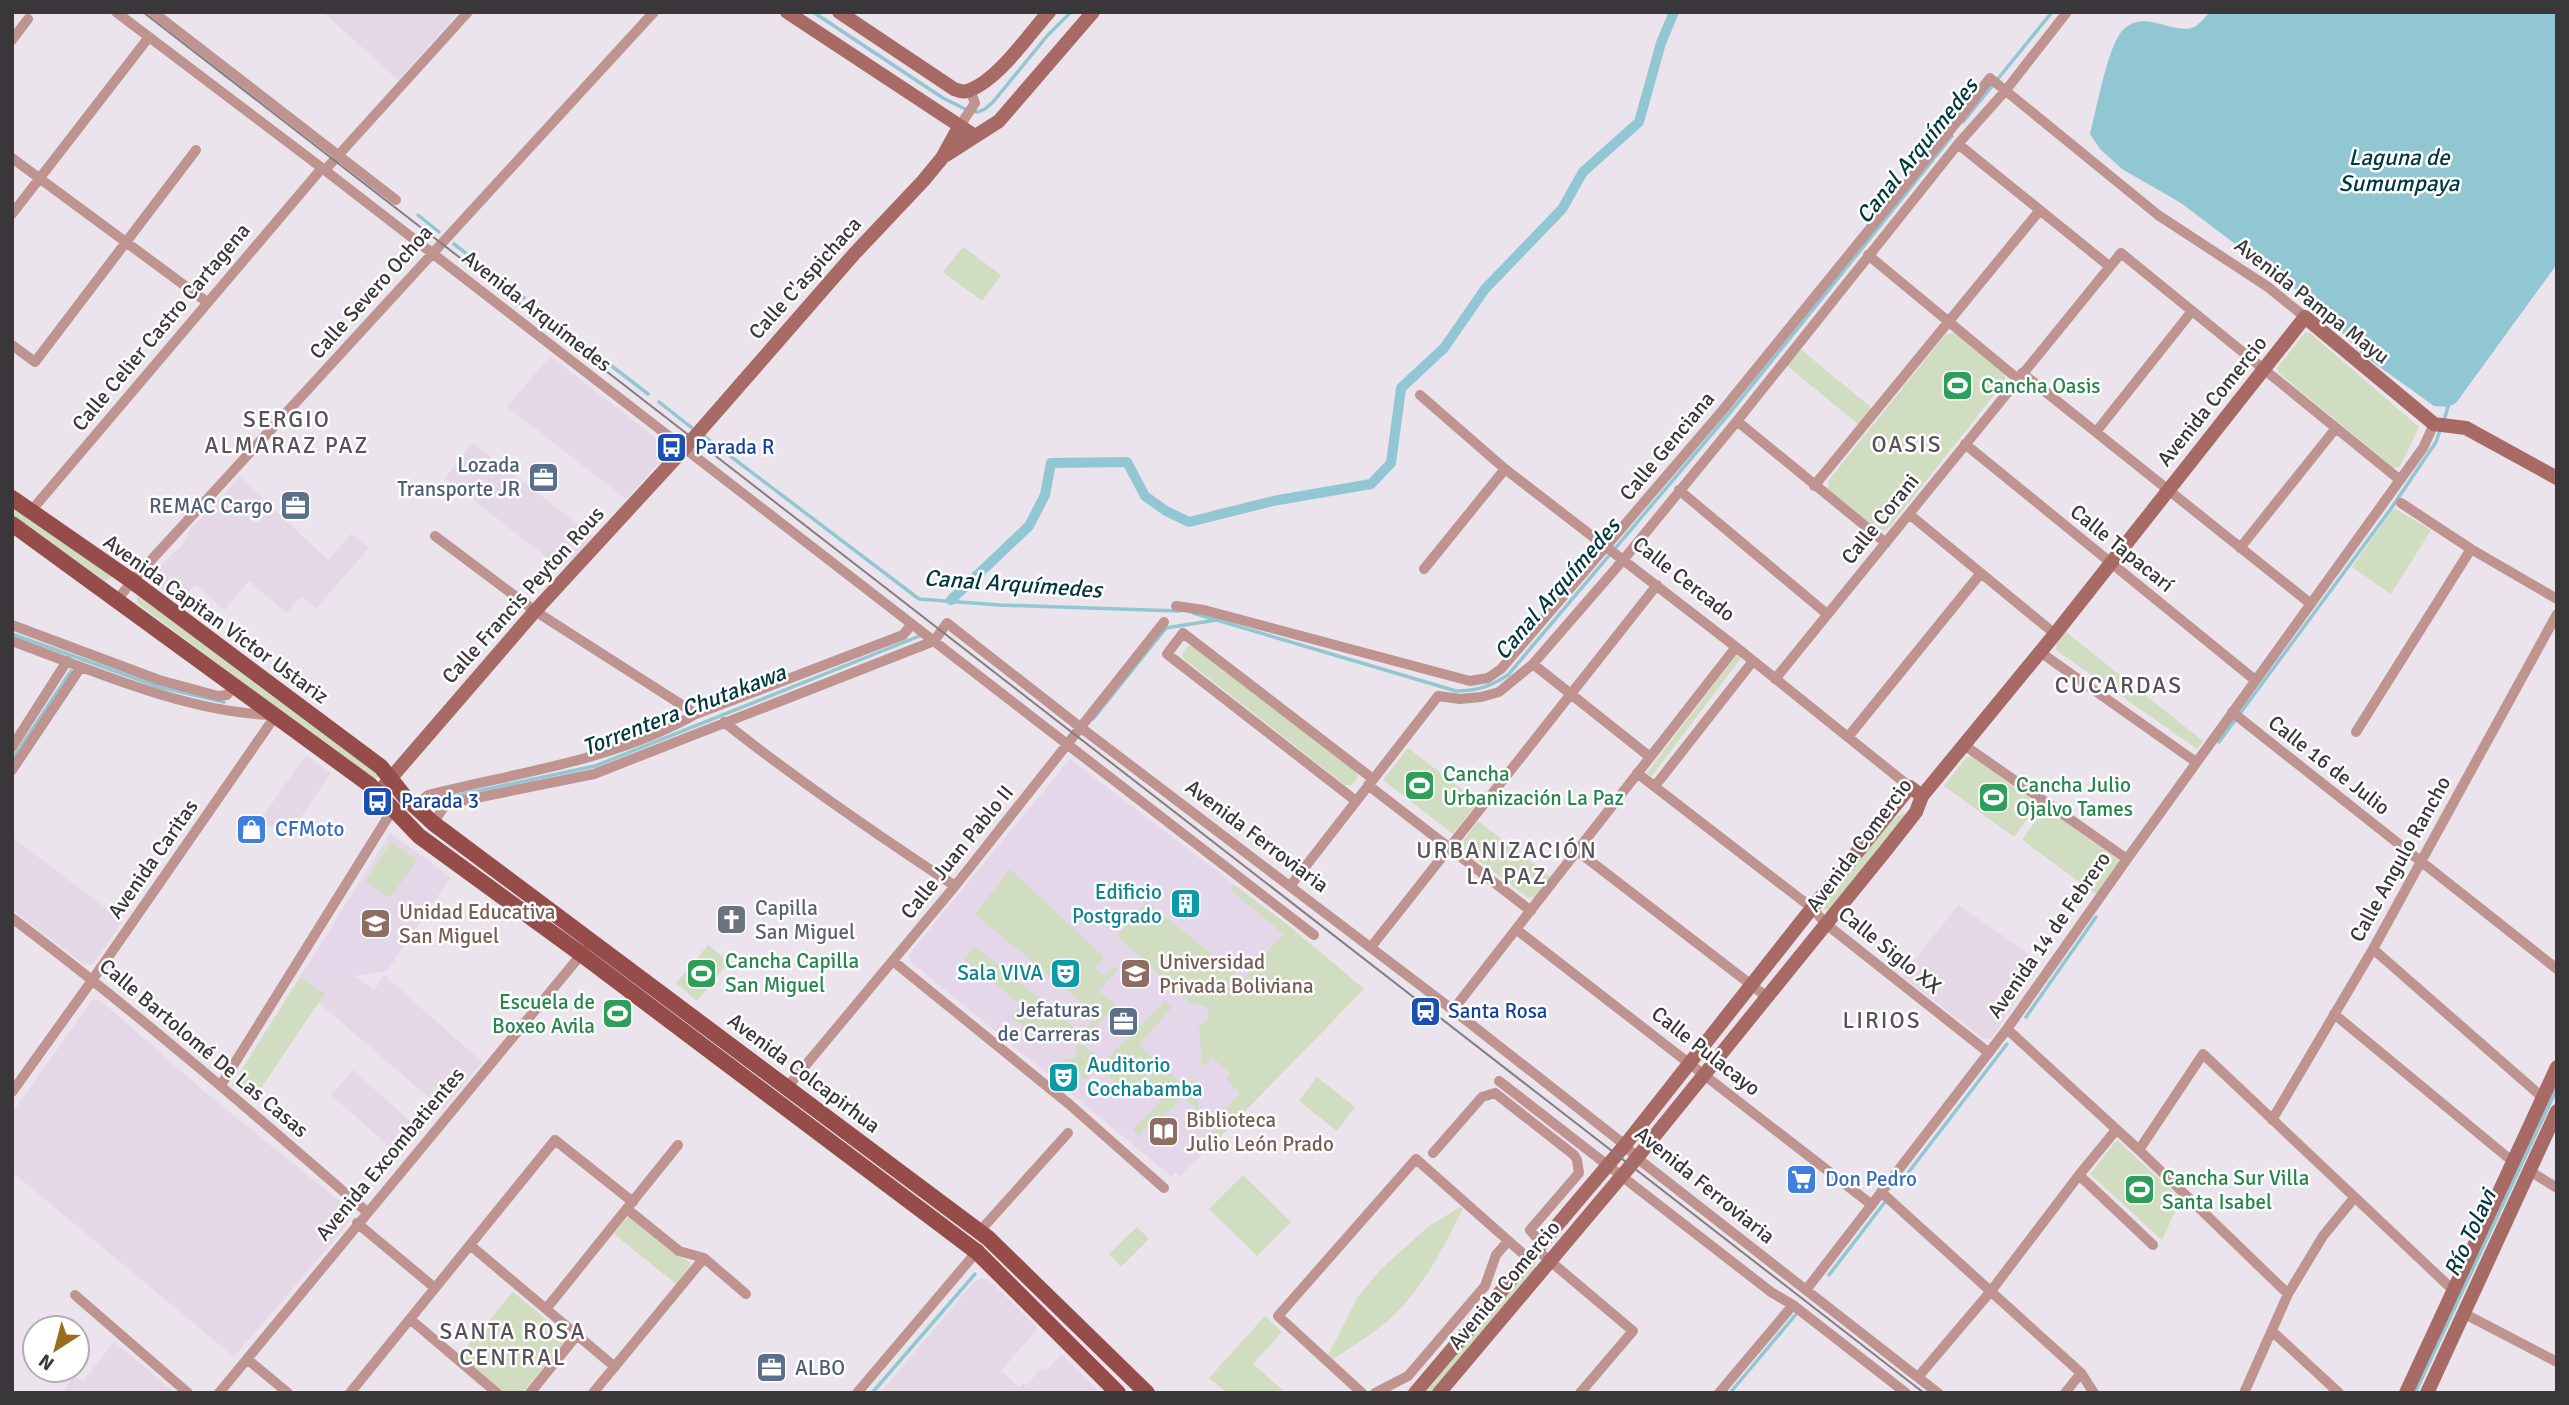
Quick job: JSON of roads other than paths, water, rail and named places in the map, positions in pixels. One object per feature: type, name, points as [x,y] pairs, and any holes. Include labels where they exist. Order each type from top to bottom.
[{"type":"main road","name":"Avenida Capitan Víctor Ustariz","points":[[12,498],[132,581],[391,777]]},
{"type":"main road","name":"Avenida Capitan Víctor Ustariz","points":[[12,524],[118,599],[379,793]]},
{"type":"main road","name":"Avenida Colcapirhua","points":[[391,777],[403,794],[433,823],[984,1235],[1140,1391]]},
{"type":"main road","name":"Avenida Colcapirhua","points":[[379,793],[419,835],[977,1252],[1118,1393]]},
{"type":"street","name":"Avenida Arquímedes","points":[[116,12],[934,640]]},
{"type":"street","points":[[153,12],[396,200]]},
{"type":"street","name":"Calle Celier Castro Cartagena","points":[[31,511],[323,169],[338,156],[468,12]]},
{"type":"street","name":"Calle Severo Ochoa","points":[[118,599],[654,12]]},
{"type":"street","points":[[787,12],[963,122],[975,136]]},
{"type":"street","points":[[839,12],[954,89],[973,96]]},
{"type":"street","points":[[963,122],[973,96],[1049,12]]},
{"type":"street","name":"Calle C'aspichaca","points":[[942,158],[999,121],[1093,12]]},
{"type":"street","name":"Calle Genciana","points":[[1370,782],[1438,696],[1460,699],[1499,692],[1533,664],[1615,552],[1959,119],[1999,85],[2067,12]]},
{"type":"street","points":[[12,40],[28,19]]},
{"type":"street","points":[[12,214],[149,37]]},
{"type":"street","name":"Calle Genciana","points":[[1176,606],[1203,610],[1470,681],[1488,678],[1679,491],[1958,144],[1999,85]]},
{"type":"street","name":"Avenida Pampa Mayu","points":[[1999,85],[2158,215],[2268,287],[2434,424]]},
{"type":"street","name":"Calle C'aspichaca","points":[[701,428],[942,158],[963,122]]},
{"type":"street","points":[[1958,144],[2109,266]]},
{"type":"street","points":[[12,345],[35,362],[196,150]]},
{"type":"street","points":[[12,158],[207,302]]},
{"type":"street","points":[[1814,486],[2040,210]]},
{"type":"street","name":"Calle Corani","points":[[1775,679],[2120,253],[2192,311]]},
{"type":"street","points":[[1868,255],[1948,322],[2096,432],[2311,604]]},
{"type":"street","points":[[2096,432],[2192,311],[2400,480]]},
{"type":"street","name":"Avenida Comercio","points":[[1415,1393],[1625,1145],[1812,908],[1916,792],[1964,745],[2305,317]]},
{"type":"street","name":"Calle Cercado","points":[[1420,396],[1505,469],[1736,647],[1916,792]]},
{"type":"street","points":[[1737,421],[1886,542]]},
{"type":"street","points":[[2434,424],[2466,428],[2557,478]]},
{"type":"street","name":"Avenida 14 de Febrero","points":[[1806,1290],[1989,1053],[2196,762],[2236,716],[2255,680],[2423,449],[2434,424]]},
{"type":"street","name":"Calle Francis Peyton Rous","points":[[379,793],[535,611],[701,428]]},
{"type":"street","points":[[2240,548],[2336,428]]},
{"type":"street","name":"Calle Tapacarí","points":[[1965,444],[2255,680]]},
{"type":"street","points":[[1424,569],[1505,469]]},
{"type":"street","points":[[1679,491],[1828,614]]},
{"type":"street","points":[[2401,503],[2471,550],[2557,600]]},
{"type":"street","points":[[1909,514],[2055,634]]},
{"type":"street","points":[[435,536],[535,611],[696,714]]},
{"type":"street","points":[[2356,733],[2471,550]]},
{"type":"street","points":[[1848,737],[1981,573]]},
{"type":"street","points":[[1371,947],[1657,585]]},
{"type":"street","name":"Calle Angulo Rancho","points":[[2272,1120],[2373,949],[2557,614]]},
{"type":"street","name":"Calle Juan Pablo II","points":[[776,1101],[955,886],[1164,622]]},
{"type":"street","name":"Avenida Ferroviaria","points":[[1314,935],[934,640],[947,623],[1453,1010],[1625,1145],[1637,1158],[1938,1393]]},
{"type":"street","points":[[415,807],[428,795],[592,758],[675,726],[696,714],[903,635],[912,624]]},
{"type":"street","points":[[12,625],[159,680],[218,696],[227,695],[235,685]]},
{"type":"street","points":[[1356,801],[1167,654],[1183,633],[1531,911]]},
{"type":"street","points":[[12,640],[154,693],[248,715],[276,715]]},
{"type":"street","points":[[433,823],[446,804],[594,774],[934,640]]},
{"type":"street","points":[[1453,1010],[1736,647]]},
{"type":"street","points":[[2040,652],[2196,762]]},
{"type":"street","points":[[12,747],[67,661]]},
{"type":"street","points":[[1655,786],[1753,661]]},
{"type":"street","points":[[1533,664],[1650,757]]},
{"type":"street","points":[[12,770],[81,667]]},
{"type":"street","name":"Avenida Caritas","points":[[12,1092],[276,715]]},
{"type":"street","name":"Calle 16 de Julio","points":[[2236,716],[2557,970]]},
{"type":"street","points":[[724,722],[857,821],[955,886]]},
{"type":"street","points":[[1964,745],[2127,859]]},
{"type":"street","name":"Calle Siglo XX","points":[[1637,772],[1812,908],[1826,924],[1989,1053]]},
{"type":"street","points":[[1291,885],[1370,782]]},
{"type":"street","name":"Avenida Comercio","points":[[1439,1393],[1551,1263],[1916,812],[1916,792]]},
{"type":"street","points":[[221,1085],[393,809]]},
{"type":"street","points":[[1576,850],[1767,997]]},
{"type":"street","name":"Calle Bartolomé De Las Casas","points":[[12,918],[93,979],[221,1085],[367,1212]]},
{"type":"street","name":"Calle Pulacayo","points":[[1517,930],[1872,1205]]},
{"type":"street","name":"Avenida Excombatientes","points":[[219,1393],[592,941]]},
{"type":"street","points":[[2373,949],[2542,1097]]},
{"type":"street","points":[[893,961],[1069,1104],[1164,1188]]},
{"type":"street","points":[[2334,1014],[2512,1161]]},
{"type":"street","points":[[2007,1028],[2139,1150],[2288,1294]]},
{"type":"street","points":[[2139,1150],[2203,1054],[2453,1290]]},
{"type":"street","points":[[2406,1393],[2557,1067]]},
{"type":"street","name":"Avenida Ferroviaria","points":[[1500,1081],[1904,1392]]},
{"type":"street","points":[[1433,1153],[1482,1097],[1495,1093],[1574,1155],[1578,1173],[1530,1230],[1536,1251]]},
{"type":"street","points":[[2427,1393],[2557,1111]]},
{"type":"street","points":[[1918,1377],[1991,1291],[2116,1130]]},
{"type":"street","points":[[857,1393],[977,1252],[984,1235],[1068,1133]]},
{"type":"street","points":[[350,1393],[555,1140],[679,1251],[704,1258],[746,1294]]},
{"type":"street","points":[[546,1309],[678,1145]]},
{"type":"street","points":[[1362,1393],[1278,1316],[1416,1159],[1508,1241],[1536,1251],[1633,1331],[1580,1393]]},
{"type":"street","points":[[2528,1170],[2557,1188]]},
{"type":"street","points":[[2079,1175],[2153,1245]]},
{"type":"street","points":[[1881,1192],[2081,1373],[2094,1393]]},
{"type":"street","points":[[2244,1393],[2288,1294],[2323,1236],[2354,1198]]},
{"type":"street","points":[[357,1223],[435,1288]]},
{"type":"street","points":[[1375,1393],[1408,1376],[1485,1286],[1496,1255],[1508,1241]]},
{"type":"street","points":[[470,1245],[615,1367]]},
{"type":"street","points":[[593,1393],[704,1258]]},
{"type":"street","points":[[75,1295],[188,1393]]},
{"type":"street","points":[[1719,1393],[1793,1304]]},
{"type":"street","points":[[2463,1313],[2557,1362]]},
{"type":"street","points":[[410,1319],[497,1393]]},
{"type":"street","points":[[2273,1332],[2339,1393]]},
{"type":"street","points":[[530,1393],[577,1335]]},
{"type":"street","points":[[247,1359],[288,1393]]},
{"type":"street","points":[[2064,1393],[2081,1373]]},
{"type":"street","points":[[477,1393],[485,1383]]},
{"type":"water","name":"Laguna de Sumumpaya","points":[[2210,12],[2557,12],[2557,264],[2456,403],[2448,407],[2434,406],[2363,355],[2316,305],[2181,203],[2122,169],[2100,149],[2090,134],[2107,64],[2122,31],[2131,24],[2140,22],[2186,29],[2194,27]]},
{"type":"waterway","points":[[813,12],[943,98],[967,110],[978,112],[993,102],[1047,36],[1071,12]]},
{"type":"waterway","points":[[951,600],[1029,526],[1045,495],[1051,463],[1127,462],[1145,496],[1166,511],[1189,522],[1273,501],[1371,484],[1391,463],[1401,388],[1444,348],[1485,289],[1562,209],[1583,172],[1639,122],[1661,43],[1674,12]]},
{"type":"waterway","name":"Canal Arquímedes","points":[[1963,122],[2052,12]]},
{"type":"waterway","name":"Canal Arquímedes","points":[[1193,613],[1456,691],[1484,687],[1508,675],[1733,409],[1952,136]]},
{"type":"waterway","name":"Canal Arquímedes","points":[[418,215],[439,232]]},
{"type":"waterway","name":"Canal Arquímedes","points":[[454,244],[524,298]]},
{"type":"waterway","name":"Canal Arquímedes","points":[[534,306],[648,394]]},
{"type":"waterway","name":"Canal Arquímedes","points":[[659,402],[692,428]]},
{"type":"waterway","points":[[2444,420],[2448,407]]},
{"type":"waterway","points":[[2219,742],[2390,510],[2436,442],[2441,427]]},
{"type":"waterway","name":"Canal Arquímedes","points":[[705,437],[919,599],[999,605],[1179,611]]},
{"type":"waterway","points":[[1093,719],[1166,628],[1216,620]]},
{"type":"waterway","name":"Torrentera Chutakawa","points":[[12,634],[159,687],[224,702]]},
{"type":"waterway","name":"Torrentera Chutakawa","points":[[449,797],[595,766],[922,635]]},
{"type":"waterway","points":[[12,760],[71,671]]},
{"type":"waterway","points":[[2026,1017],[2096,917]]},
{"type":"waterway","points":[[1898,1186],[2007,1044]]},
{"type":"waterway","name":"Río Tolavi","points":[[2415,1393],[2557,1088]]},
{"type":"waterway","points":[[1829,1275],[1885,1202]]},
{"type":"waterway","points":[[872,1393],[975,1274]]},
{"type":"waterway","points":[[1730,1393],[1797,1313]]},
{"type":"tram line","points":[[143,12],[1924,1393]]},
{"type":"place","name":"Cancha Oasis","points":[[1958,386]]},
{"type":"place","name":"Parada R","points":[[672,447]]},
{"type":"place","name":"Lozada Transporte JR","points":[[543,477]]},
{"type":"place","name":"REMAC Cargo","points":[[296,506]]},
{"type":"place","name":"Cancha Urbanización La Paz","points":[[1420,786]]},
{"type":"place","name":"Cancha Julio Ojalvo Tames","points":[[1993,797]]},
{"type":"place","name":"Parada 3","points":[[378,801]]},
{"type":"place","name":"CFMoto","points":[[252,829]]},
{"type":"place","name":"Edificio Postgrado","points":[[1185,904]]},
{"type":"place","name":"Capilla San Miguel","points":[[732,920]]},
{"type":"place","name":"Unidad Educativa San Miguel","points":[[376,924]]},
{"type":"place","name":"Cancha Capilla San Miguel","points":[[702,973]]},
{"type":"place","name":"Sala VIVA","points":[[1066,973]]},
{"type":"place","name":"Universidad Privada Boliviana","points":[[1136,974]]},
{"type":"place","name":"Santa Rosa","points":[[1425,1011]]},
{"type":"place","name":"Escuela de Boxeo Avila","points":[[618,1014]]},
{"type":"place","name":"Jefaturas de Carreras","points":[[1123,1022]]},
{"type":"place","name":"Auditorio Cochabamba","points":[[1064,1077]]},
{"type":"place","name":"Biblioteca Julio León Prado","points":[[1163,1132]]},
{"type":"place","name":"Don Pedro","points":[[1802,1179]]},
{"type":"place","name":"Cancha Sur Villa Santa Isabel","points":[[2139,1190]]},
{"type":"place","name":"ALBO","points":[[772,1368]]},
{"type":"district","name":"SERGIO ALMARAZ PAZ","points":[[287,432]]},
{"type":"district","name":"OASIS","points":[[1907,444]]},
{"type":"district","name":"CUCARDAS","points":[[2119,685]]},
{"type":"district","name":"URBANIZACIÓN LA PAZ","points":[[1507,863]]},
{"type":"district","name":"LIRIOS","points":[[1882,1020]]},
{"type":"district","name":"SANTA ROSA CENTRAL","points":[[513,1344]]}]
